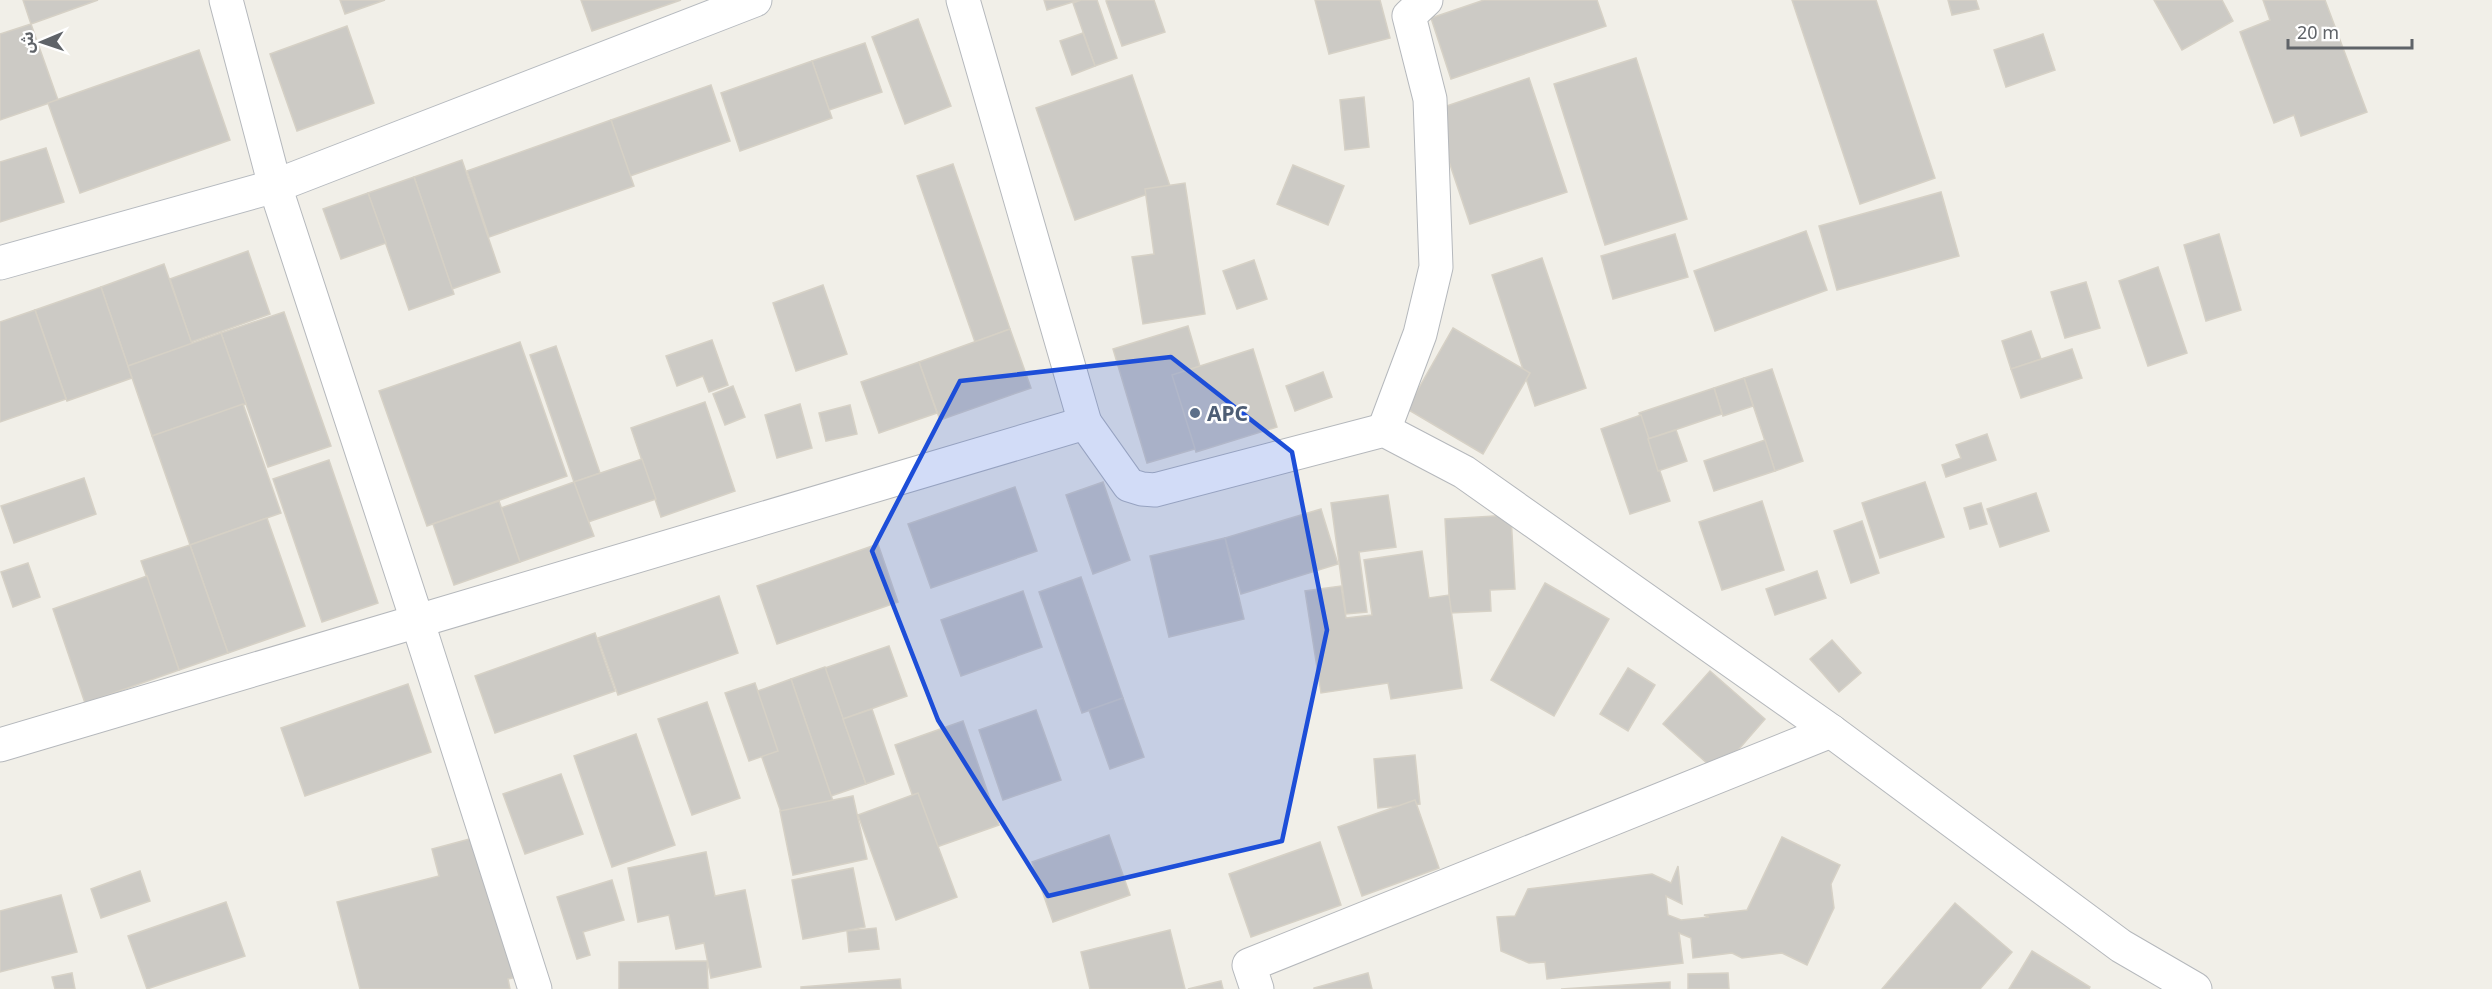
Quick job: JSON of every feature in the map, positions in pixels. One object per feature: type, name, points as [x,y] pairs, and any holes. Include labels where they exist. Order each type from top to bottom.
[{"type":"street","points":[[226,0],[275,186],[535,989]]},
{"type":"street","points":[[0,263],[275,186],[715,8],[755,0]]},
{"type":"street","points":[[963,0],[1085,423],[1128,485],[1155,490],[1384,430],[1464,472],[1831,731],[2121,946],[2195,989]]},
{"type":"street","points":[[1384,430],[1420,334],[1436,267],[1430,99],[1411,5]]},
{"type":"street","points":[[0,745],[1085,423]]},
{"type":"street","points":[[1257,989],[1249,965],[1831,731]]},
{"type":"highlighted area","points":[[1171,357],[1292,452],[1327,630],[1282,841],[1048,896],[938,720],[872,551],[960,381]]},
{"type":"building","points":[[23,0],[98,0],[31,24]]},
{"type":"building","points":[[340,0],[385,0],[345,14]]},
{"type":"building","points":[[581,0],[681,0],[592,31]]},
{"type":"building","points":[[1044,0],[1079,0],[1047,10]]},
{"type":"building","points":[[1081,0],[1097,0],[1117,58],[1095,66],[1073,3]]},
{"type":"building","points":[[1154,0],[1165,32],[1122,46],[1106,1]]},
{"type":"building","points":[[1315,0],[1380,0],[1390,38],[1329,54]]},
{"type":"building","points":[[1484,0],[1597,0],[1606,26],[1451,79],[1431,18]]},
{"type":"building","points":[[1792,0],[1876,0],[1935,178],[1860,204]]},
{"type":"building","points":[[1948,0],[1976,0],[1979,9],[1952,15]]},
{"type":"building","points":[[2154,0],[2222,0],[2233,21],[2182,50]]},
{"type":"building","points":[[2263,0],[2325,0],[2367,112],[2301,136],[2294,115],[2274,123],[2240,32],[2270,20]]},
{"type":"building","points":[[918,19],[951,106],[905,124],[872,37]]},
{"type":"building","points":[[31,24],[58,100],[0,120],[0,34]]},
{"type":"building","points":[[347,26],[374,103],[297,131],[270,54]]},
{"type":"building","points":[[1083,33],[1095,66],[1072,75],[1060,41]]},
{"type":"building","points":[[2043,34],[2055,70],[2006,87],[1994,50]]},
{"type":"building","points":[[865,43],[882,92],[829,110],[812,61]]},
{"type":"building","points":[[199,50],[230,140],[80,193],[48,103]]},
{"type":"building","points":[[1636,58],[1687,219],[1605,245],[1554,84]]},
{"type":"building","points":[[812,61],[832,118],[740,151],[721,93]]},
{"type":"building","points":[[1132,75],[1170,186],[1075,220],[1036,108]]},
{"type":"building","points":[[1529,78],[1567,192],[1470,224],[1432,111]]},
{"type":"building","points":[[711,85],[730,141],[630,176],[611,120]]},
{"type":"building","points":[[1364,97],[1369,147],[1345,150],[1340,100]]},
{"type":"building","points":[[611,120],[634,186],[489,237],[467,171]]},
{"type":"building","points":[[46,148],[64,202],[0,222],[0,162]]},
{"type":"building","points":[[462,160],[500,272],[452,289],[414,177]]},
{"type":"building","points":[[953,164],[1010,329],[975,342],[917,176]]},
{"type":"building","points":[[1293,165],[1344,186],[1328,225],[1277,204]]},
{"type":"building","points":[[414,177],[454,294],[409,310],[368,193]]},
{"type":"building","points":[[1185,183],[1205,314],[1143,324],[1132,257],[1154,254],[1145,189]]},
{"type":"building","points":[[1941,192],[1959,256],[1837,290],[1819,226]]},
{"type":"building","points":[[368,193],[386,243],[341,259],[323,209]]},
{"type":"building","points":[[1806,231],[1827,290],[1715,331],[1694,271]]},
{"type":"building","points":[[1675,234],[1688,277],[1613,299],[1601,256]]},
{"type":"building","points":[[2219,234],[2241,310],[2206,321],[2184,245]]},
{"type":"building","points":[[248,251],[270,314],[191,342],[170,279]]},
{"type":"building","points":[[1542,258],[1586,388],[1535,406],[1492,275]]},
{"type":"building","points":[[1254,260],[1267,299],[1237,309],[1223,271]]},
{"type":"building","points":[[164,264],[192,344],[128,366],[101,287]]},
{"type":"building","points":[[2158,267],[2187,353],[2148,366],[2119,281]]},
{"type":"building","points":[[2086,282],[2100,328],[2065,338],[2051,292]]},
{"type":"building","points":[[823,285],[847,354],[796,371],[773,303]]},
{"type":"building","points":[[101,287],[132,378],[67,401],[35,310]]},
{"type":"building","points":[[35,310],[66,399],[0,422],[0,322]]},
{"type":"building","points":[[284,312],[331,446],[268,467],[221,333]]},
{"type":"building","points":[[1188,326],[1222,441],[1147,463],[1113,349]]},
{"type":"building","points":[[1453,328],[1530,373],[1483,454],[1407,409]]},
{"type":"building","points":[[1010,329],[1031,388],[940,420],[919,362]]},
{"type":"building","points":[[2031,331],[2041,359],[2011,369],[2002,341]]},
{"type":"building","points":[[221,333],[246,404],[152,436],[128,366]]},
{"type":"building","points":[[712,340],[728,385],[709,392],[703,376],[677,386],[666,356]]},
{"type":"building","points":[[520,342],[567,476],[427,526],[379,391]]},
{"type":"building","points":[[556,346],[600,473],[574,482],[530,355]]},
{"type":"building","points":[[1253,349],[1277,427],[1196,452],[1172,375]]},
{"type":"building","points":[[2072,349],[2082,378],[2021,398],[2011,369]]},
{"type":"building","points":[[919,362],[937,413],[879,433],[861,382]]},
{"type":"building","points":[[1772,369],[1803,461],[1775,471],[1744,378]]},
{"type":"building","points":[[1323,372],[1332,397],[1295,411],[1286,386]]},
{"type":"building","points":[[1744,378],[1753,406],[1723,416],[1714,388]]},
{"type":"building","points":[[733,386],[745,417],[725,425],[713,394]]},
{"type":"building","points":[[1714,388],[1722,414],[1648,439],[1639,413]]},
{"type":"building","points":[[705,402],[735,491],[661,517],[631,428]]},
{"type":"building","points":[[243,404],[281,513],[190,545],[152,436]]},
{"type":"building","points":[[800,404],[812,448],[777,458],[765,415]]},
{"type":"building","points":[[850,405],[857,434],[826,441],[819,413]]},
{"type":"building","points":[[1641,415],[1670,501],[1630,514],[1601,429]]},
{"type":"building","points":[[1676,430],[1687,461],[1658,471],[1648,439]]},
{"type":"building","points":[[1987,434],[1996,460],[1946,477],[1942,465],[1961,458],[1956,445]]},
{"type":"building","points":[[1765,440],[1775,471],[1714,491],[1704,461]]},
{"type":"building","points":[[642,459],[656,499],[588,522],[574,482]]},
{"type":"building","points":[[329,460],[378,603],[322,622],[273,479]]},
{"type":"building","points":[[84,478],[96,514],[14,543],[1,506]]},
{"type":"building","points":[[574,482],[594,536],[520,562],[501,508]]},
{"type":"building","points":[[1103,482],[1130,560],[1093,574],[1066,495]]},
{"type":"building","points":[[1925,482],[1944,537],[1880,558],[1862,503]]},
{"type":"building","points":[[1015,487],[1037,551],[931,588],[908,524]]},
{"type":"building","points":[[2036,493],[2049,531],[2000,547],[1987,509]]},
{"type":"building","points":[[1388,495],[1396,547],[1359,552],[1367,612],[1346,614],[1331,503]]},
{"type":"building","points":[[499,501],[520,562],[454,585],[433,524]]},
{"type":"building","points":[[1762,501],[1784,570],[1722,590],[1699,522]]},
{"type":"building","points":[[1981,503],[1987,524],[1970,529],[1964,508]]},
{"type":"building","points":[[1321,509],[1338,564],[1241,594],[1225,538]]},
{"type":"building","points":[[1511,515],[1515,589],[1490,590],[1491,611],[1450,613],[1445,519]]},
{"type":"building","points":[[267,518],[305,626],[228,653],[190,545]]},
{"type":"building","points":[[1862,521],[1879,573],[1851,583],[1834,531]]},
{"type":"building","points":[[1225,538],[1244,619],[1169,637],[1150,556]]},
{"type":"building","points":[[878,544],[898,602],[777,644],[757,586]]},
{"type":"building","points":[[190,545],[228,653],[179,670],[141,561]]},
{"type":"building","points":[[1422,551],[1429,598],[1449,595],[1462,688],[1391,699],[1388,683],[1321,693],[1305,591],[1341,586],[1346,618],[1372,615],[1364,560]]},
{"type":"building","points":[[28,563],[40,597],[13,607],[1,572]]},
{"type":"building","points":[[1817,571],[1826,598],[1775,615],[1766,589]]},
{"type":"building","points":[[147,576],[179,670],[85,703],[53,609]]},
{"type":"building","points":[[1081,577],[1123,698],[1082,713],[1039,592]]},
{"type":"building","points":[[1545,583],[1609,619],[1554,716],[1491,680]]},
{"type":"building","points":[[1023,591],[1042,647],[961,676],[941,620]]},
{"type":"building","points":[[719,596],[738,653],[618,695],[598,638]]},
{"type":"building","points":[[595,633],[615,691],[495,733],[475,676]]},
{"type":"building","points":[[1832,640],[1861,673],[1839,692],[1810,659]]},
{"type":"building","points":[[889,646],[907,696],[843,719],[825,668]]},
{"type":"building","points":[[825,667],[866,784],[831,796],[791,679]]},
{"type":"building","points":[[1628,668],[1655,685],[1628,731],[1600,714]]},
{"type":"building","points":[[1710,671],[1765,719],[1718,773],[1663,724]]},
{"type":"building","points":[[791,679],[834,804],[784,821],[741,697]]},
{"type":"building","points":[[755,683],[778,751],[749,761],[725,693]]},
{"type":"building","points":[[408,684],[431,752],[305,796],[281,728]]},
{"type":"building","points":[[1123,698],[1144,757],[1110,769],[1089,710]]},
{"type":"building","points":[[707,702],[740,798],[692,815],[658,719]]},
{"type":"building","points":[[872,709],[894,774],[866,784],[843,719]]},
{"type":"building","points":[[1036,710],[1061,780],[1003,800],[979,730]]},
{"type":"building","points":[[963,721],[999,825],[931,849],[895,745]]},
{"type":"building","points":[[636,734],[675,845],[612,867],[574,756]]},
{"type":"building","points":[[1415,755],[1420,804],[1378,808],[1374,759]]},
{"type":"building","points":[[561,774],[583,834],[525,854],[503,794]]},
{"type":"building","points":[[918,793],[957,897],[896,920],[858,815]]},
{"type":"building","points":[[853,796],[867,859],[793,875],[780,811]]},
{"type":"building","points":[[1415,800],[1439,868],[1362,896],[1338,827]]},
{"type":"building","points":[[1109,835],[1130,895],[1053,922],[1032,862]]},
{"type":"building","points":[[481,836],[517,977],[508,979],[510,989],[360,989],[337,902],[439,876],[432,849]]},
{"type":"building","points":[[1782,837],[1840,865],[1831,884],[1834,908],[1807,965],[1782,953],[1742,958],[1732,953],[1693,958],[1691,938],[1679,933],[1683,963],[1547,979],[1545,962],[1529,963],[1501,951],[1497,917],[1515,916],[1528,889],[1652,874],[1671,883],[1678,866],[1682,904],[1666,896],[1668,915],[1681,920],[1747,910]]},
{"type":"building","points":[[1320,842],[1341,905],[1251,937],[1229,874]]},
{"type":"building","points":[[706,852],[715,896],[745,890],[761,967],[711,978],[704,943],[676,949],[669,915],[638,922],[628,868]]},
{"type":"building","points":[[853,868],[865,927],[803,939],[792,880]]},
{"type":"building","points":[[140,871],[150,901],[101,918],[91,889]]},
{"type":"building","points":[[612,880],[624,920],[583,932],[590,955],[577,959],[557,897]]},
{"type":"building","points":[[61,895],[77,952],[0,972],[0,911]]},
{"type":"building","points":[[226,902],[245,956],[147,989],[128,936]]},
{"type":"building","points":[[1955,903],[2012,952],[1980,989],[1882,989]]},
{"type":"building","points":[[876,928],[879,949],[849,952],[847,931]]},
{"type":"building","points":[[1170,930],[1185,989],[1090,989],[1081,952]]},
{"type":"building","points":[[2032,951],[2090,987],[2089,989],[2009,989]]},
{"type":"building","points":[[707,961],[708,989],[619,989],[619,962]]},
{"type":"building","points":[[72,973],[75,989],[55,989],[52,977]]},
{"type":"building","points":[[1368,973],[1372,989],[1314,989],[1314,988]]},
{"type":"building","points":[[1728,973],[1729,989],[1688,989],[1688,974]]},
{"type":"building","points":[[900,979],[901,989],[801,989],[801,987]]},
{"type":"building","points":[[1221,981],[1223,989],[1188,989]]},
{"type":"building","points":[[1670,982],[1670,989],[1561,989]]},
{"type":"place","name":"APC","points":[[1195,413]]}]
